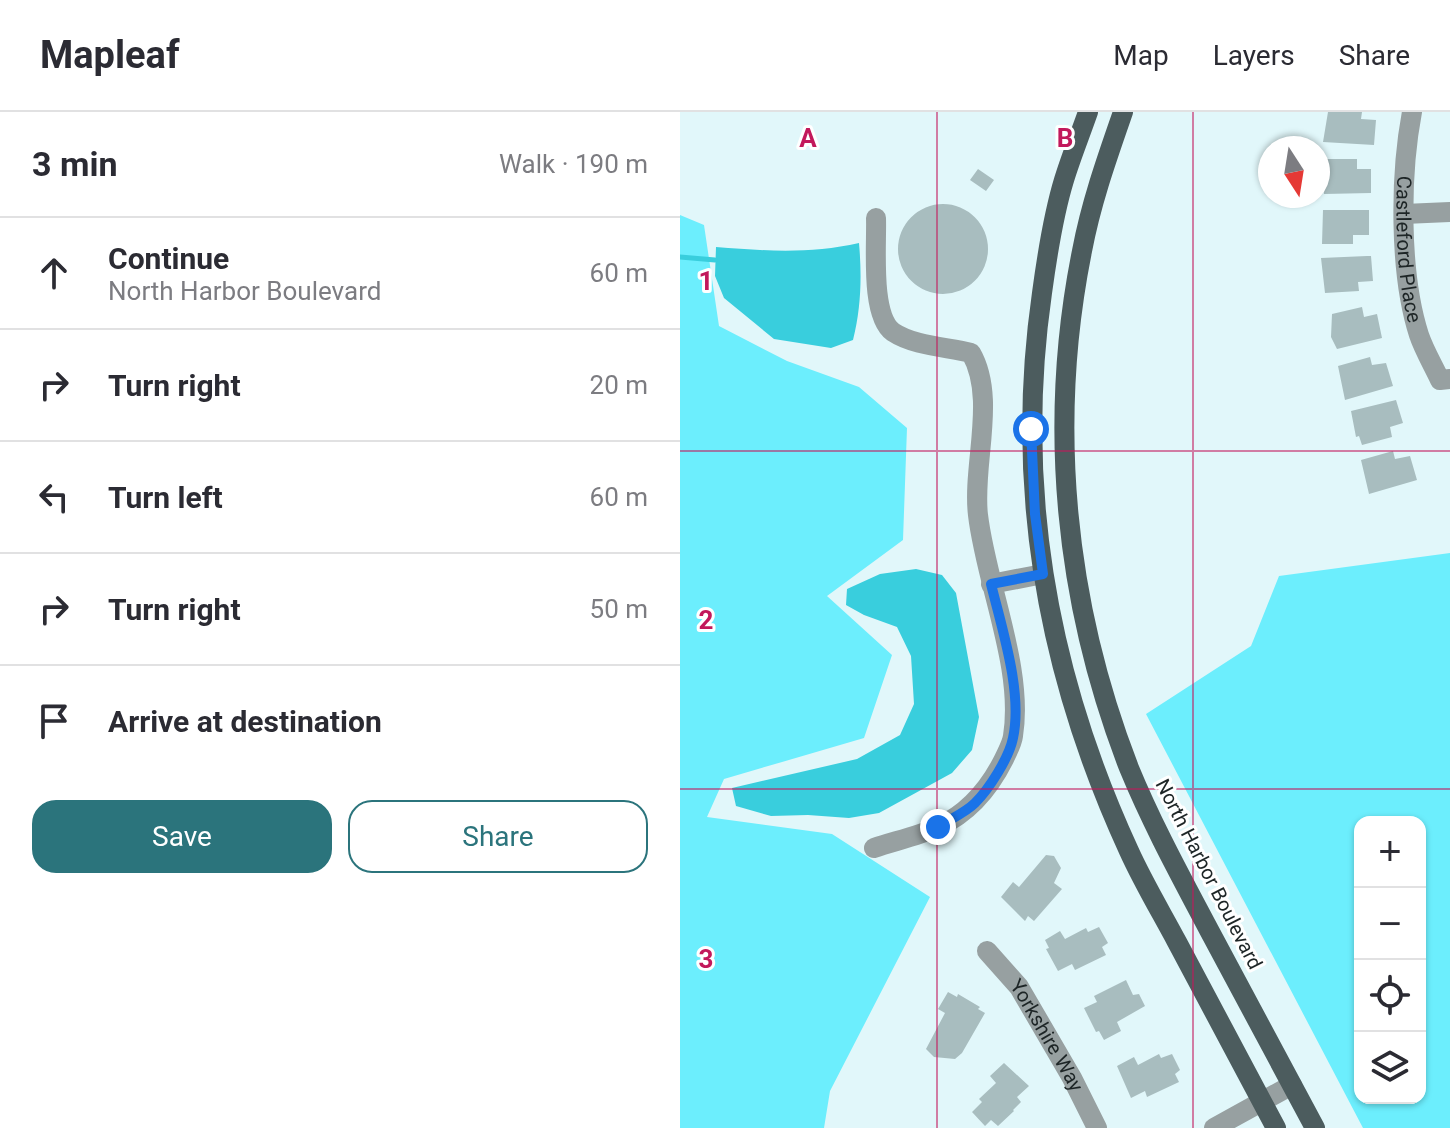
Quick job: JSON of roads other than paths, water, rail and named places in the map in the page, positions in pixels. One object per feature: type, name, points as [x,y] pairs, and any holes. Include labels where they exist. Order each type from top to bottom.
[{"type":"main road","points":[[1088,112],[1063,183],[1047,257],[1036,337],[1031,429],[1035,514],[1047,607],[1069,694],[1099,780],[1130,853],[1276,1128]]},
{"type":"main road","name":"North Harbor Boulevard","points":[[1123,112],[1095,196],[1082,250],[1069,331],[1063,421],[1066,497],[1078,594],[1100,683],[1129,767],[1159,836],[1315,1128]]},
{"type":"street","name":"Castleford Place","points":[[1412,112],[1404,214],[1405,252],[1419,336],[1445,379]]},
{"type":"street","points":[[1404,214],[1450,212]]},
{"type":"street","points":[[874,848],[938,827],[974,804],[994,779],[1013,739],[1015,703],[1006,644],[978,513],[982,389],[978,366],[971,353],[909,339],[890,330],[878,307],[876,218]]},
{"type":"street","points":[[991,584],[1043,574]]},
{"type":"street","name":"Yorkshire Way","points":[[987,951],[1019,987],[1097,1128]]},
{"type":"street","points":[[1214,1128],[1292,1085]]},
{"type":"waterway","points":[[680,257],[715,260]]}]
